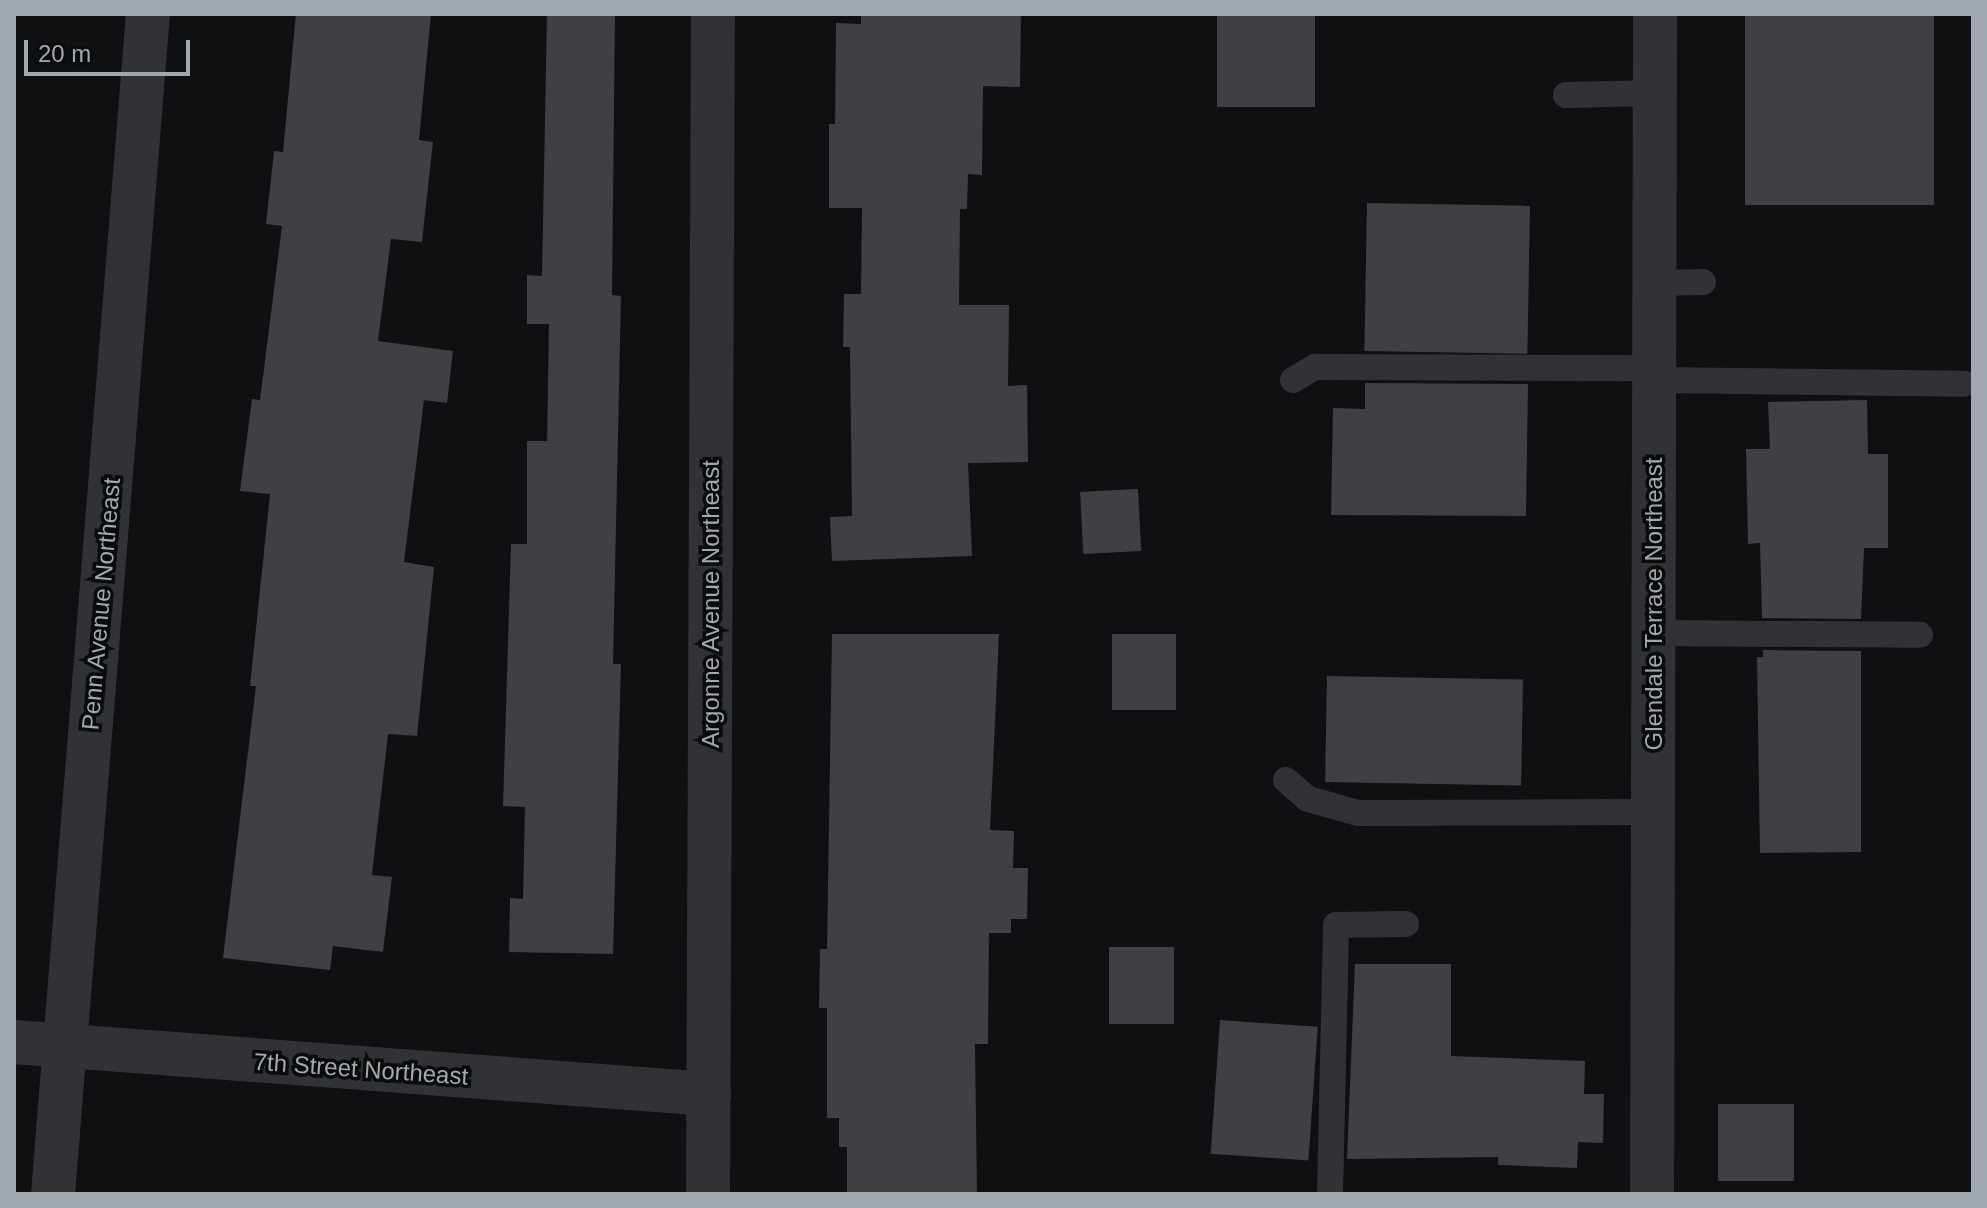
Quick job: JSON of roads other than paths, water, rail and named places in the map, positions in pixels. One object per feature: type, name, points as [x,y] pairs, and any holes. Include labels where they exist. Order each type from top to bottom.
[{"type":"street","name":"Penn Avenue Northeast","points":[[53,1194],[148,14]]},
{"type":"street","name":"Argonne Avenue Northeast","points":[[708,1194],[713,14]]},
{"type":"street","name":"Glendale Terrace Northeast","points":[[1652,1194],[1655,14]]},
{"type":"street","name":"7th Street Northeast","points":[[14,1042],[709,1094]]},
{"type":"lane","points":[[1566,95],[1656,93]]},
{"type":"lane","points":[[1656,283],[1703,282]]},
{"type":"lane","points":[[1293,380],[1315,367],[1964,384]]},
{"type":"lane","points":[[1654,633],[1920,635]]},
{"type":"lane","points":[[1286,780],[1308,799],[1358,813],[1653,812]]},
{"type":"lane","points":[[1330,1194],[1336,925],[1406,924]]}]
